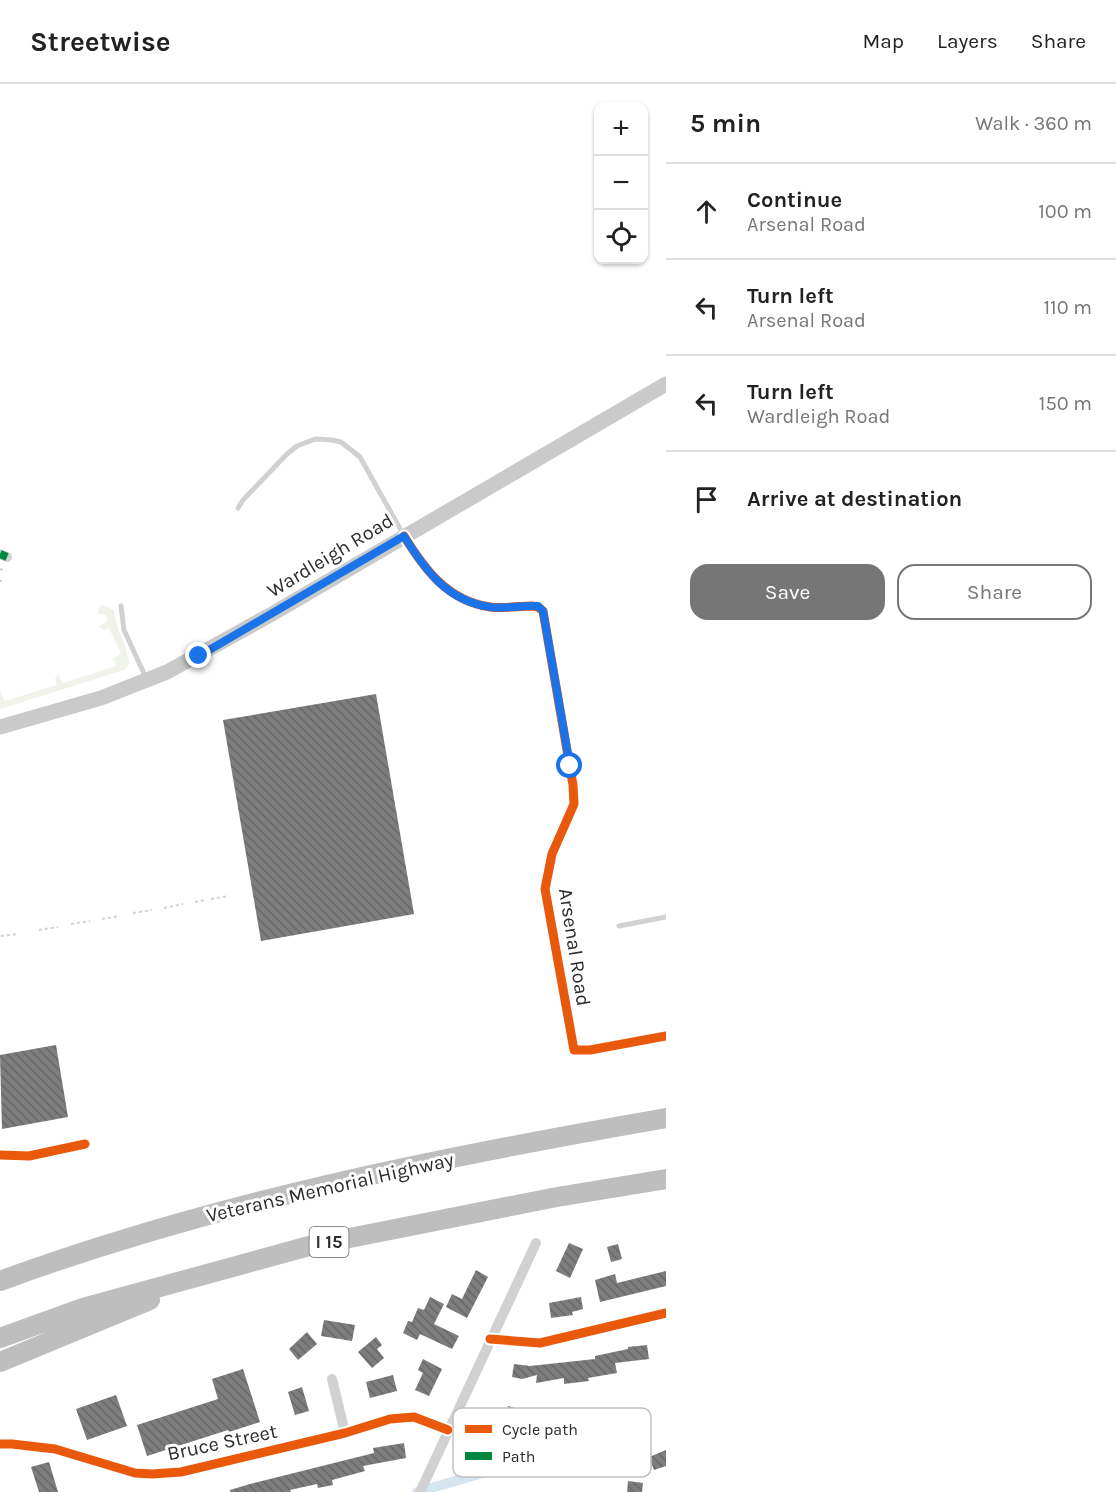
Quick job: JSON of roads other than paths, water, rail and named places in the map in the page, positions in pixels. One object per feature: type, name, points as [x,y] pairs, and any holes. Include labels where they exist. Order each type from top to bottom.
[{"type":"highway","name":"Veterans Memorial Highway","points":[[0,1281],[75,1253],[148,1230],[292,1192],[666,1118]]},
{"type":"highway","name":"I 15","points":[[0,1338],[83,1308],[309,1246],[557,1197],[666,1179]]},
{"type":"highway","points":[[0,1271],[75,1253]]},
{"type":"highway","points":[[0,1362],[229,1267]]},
{"type":"main road","name":"Wardleigh Road","points":[[0,727],[71,708],[148,681],[214,647],[666,384]]},
{"type":"street","name":"Arsenal Road","points":[[404,536],[430,575],[466,601],[492,607],[538,606],[543,611],[573,785],[574,804],[552,854],[545,890],[574,1050],[590,1050],[666,1036]]},
{"type":"street","points":[[0,1155],[30,1156],[85,1144]]},
{"type":"street","points":[[458,1408],[536,1243]]},
{"type":"street","points":[[490,1340],[540,1342],[666,1313]]},
{"type":"street","points":[[332,1379],[345,1433]]},
{"type":"street","name":"Bruce Street","points":[[0,1444],[12,1443],[55,1449],[135,1473],[152,1474],[181,1472],[345,1433],[390,1419],[414,1417],[448,1430]]},
{"type":"street","points":[[422,1488],[453,1419]]},
{"type":"lane","points":[[238,508],[287,454],[307,441],[332,440],[341,442],[360,457],[404,536]]},
{"type":"lane","points":[[121,606],[124,630],[148,681]]},
{"type":"lane","points":[[619,926],[666,917]]},
{"type":"waterway","points":[[417,1492],[469,1477]]}]
